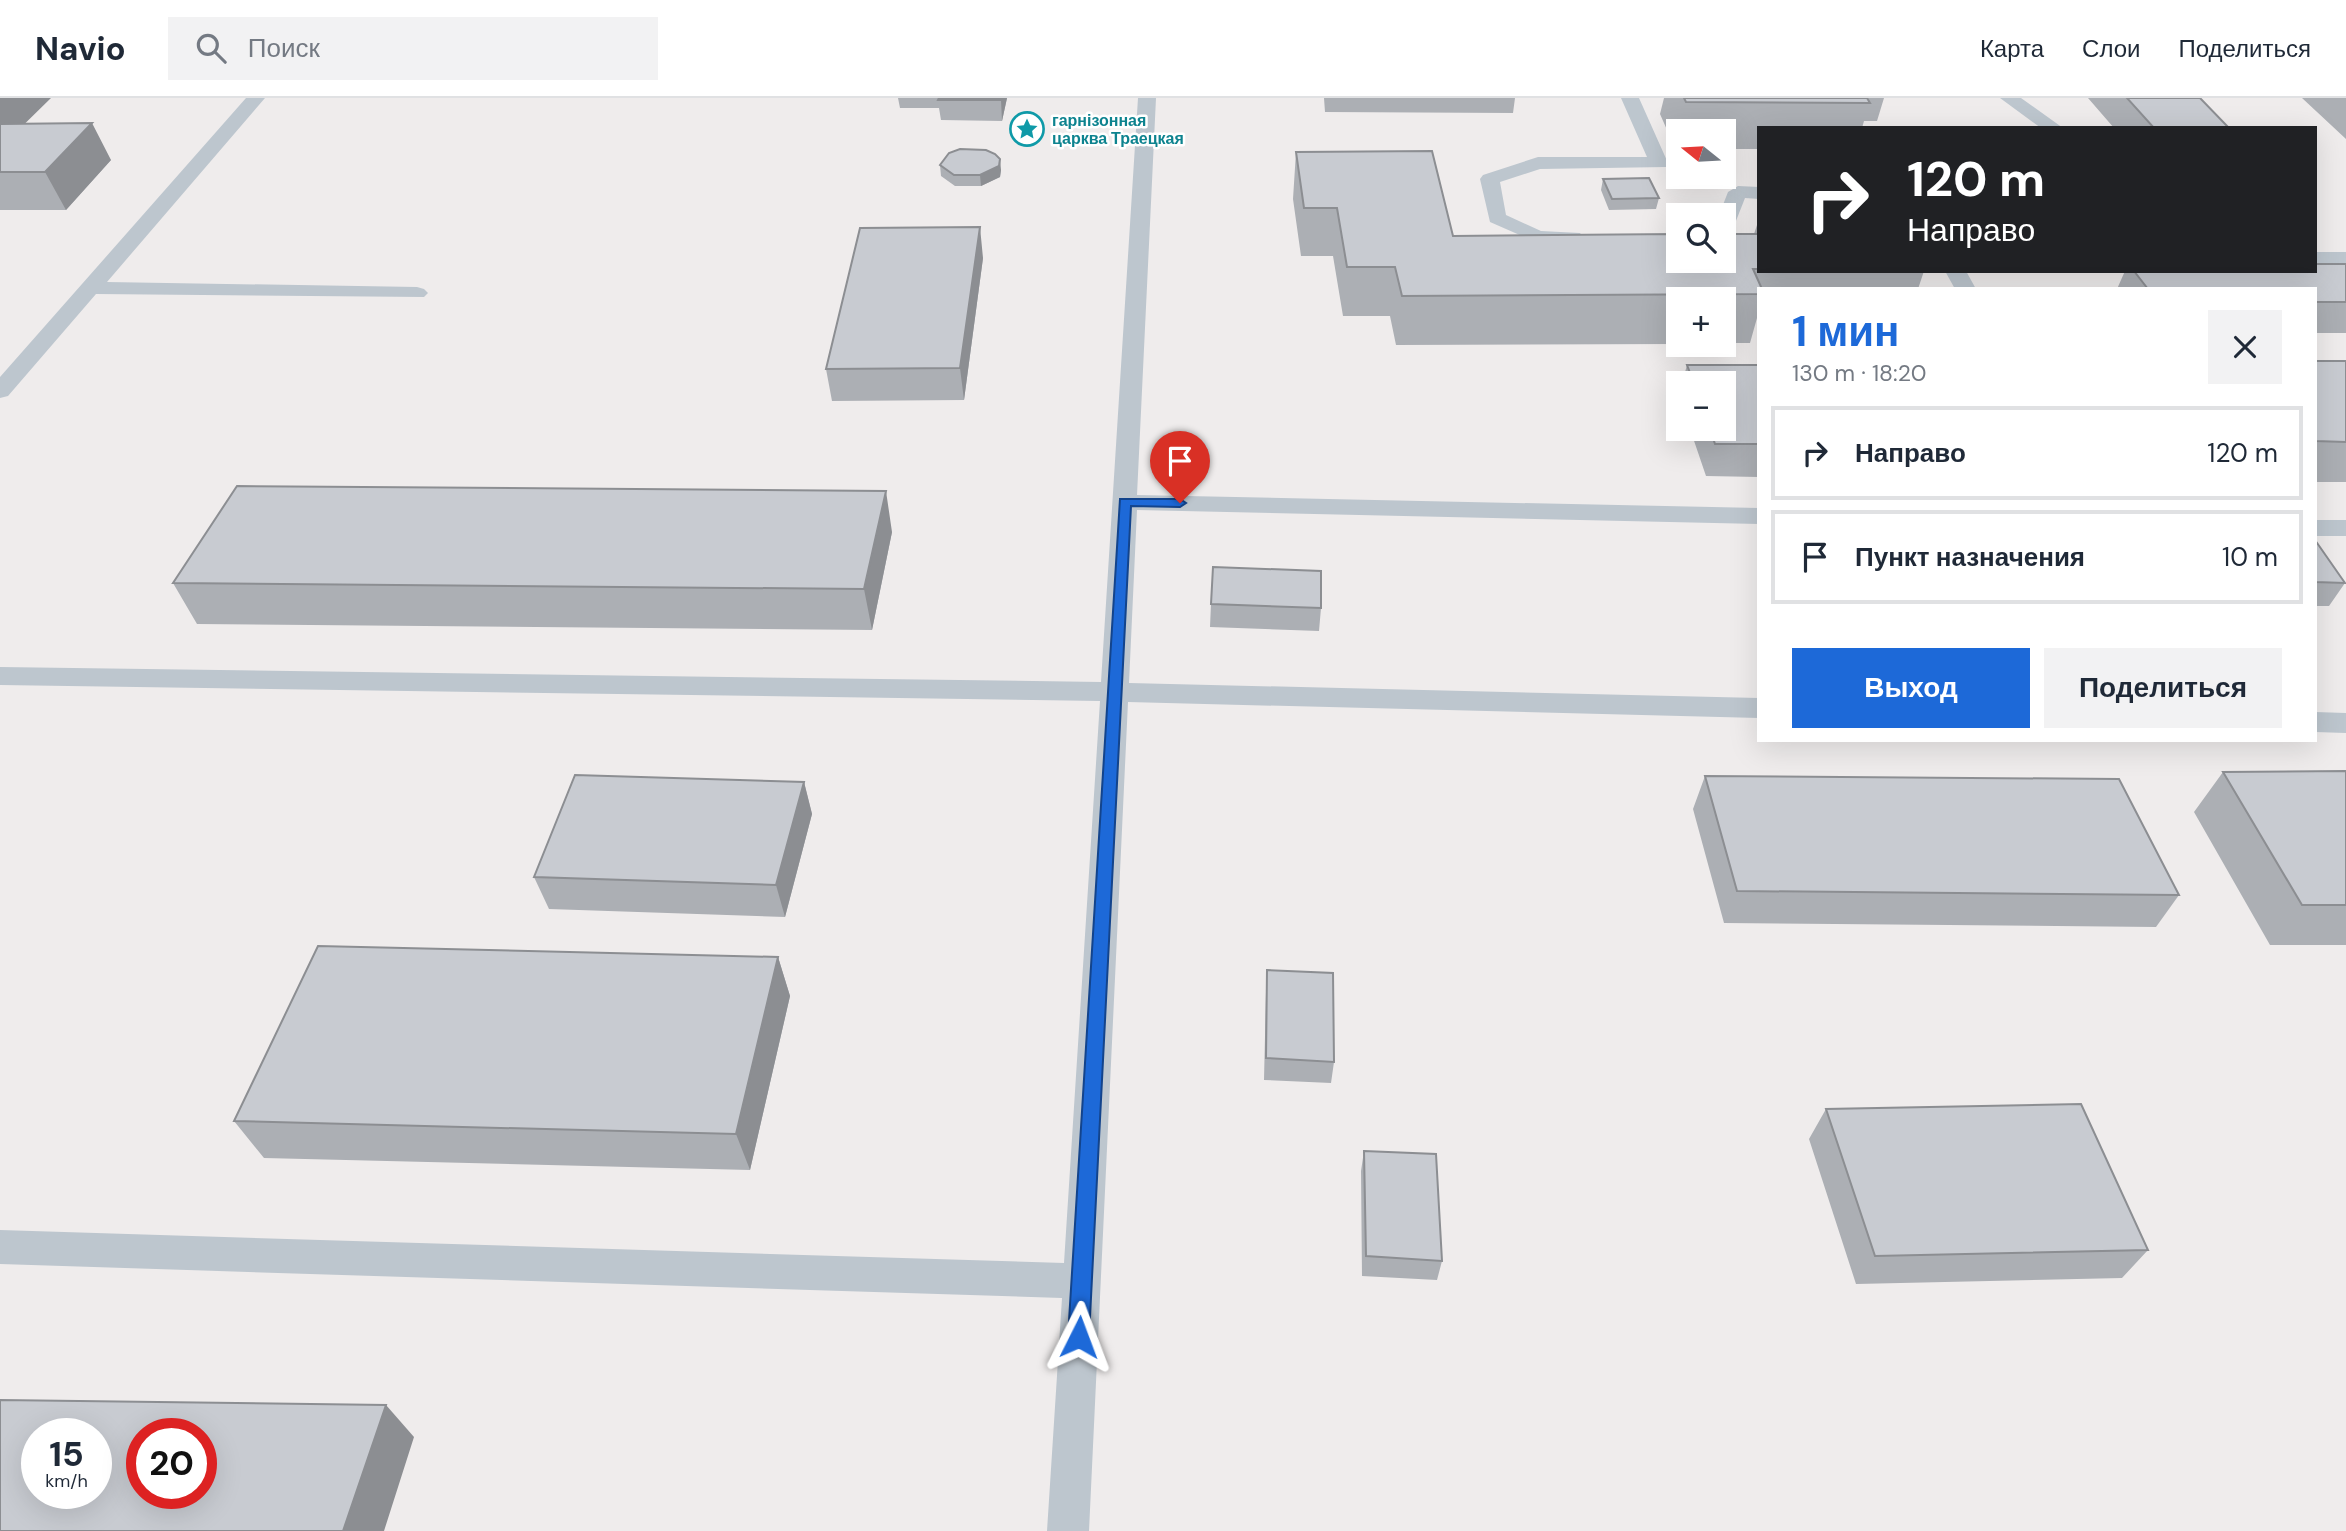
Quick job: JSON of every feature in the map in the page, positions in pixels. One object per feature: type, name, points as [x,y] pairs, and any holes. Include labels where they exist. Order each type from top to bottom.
[{"type":"lane","points":[[0,391],[256,98]]},
{"type":"lane","points":[[1068,1531],[1147,98]]},
{"type":"lane","points":[[1594,237],[1538,237],[1497,218],[1490,179],[1538,163],[1659,163],[1630,98]]},
{"type":"lane","points":[[2010,98],[2051,126]]},
{"type":"lane","points":[[1733,203],[1738,192],[1757,193]]},
{"type":"lane","points":[[2317,258],[2346,258]]},
{"type":"lane","points":[[90,288],[417,293]]},
{"type":"lane","points":[[1125,502],[1757,516]]},
{"type":"lane","points":[[2317,528],[2346,528]]},
{"type":"lane","points":[[0,676],[1114,692],[1757,708]]},
{"type":"lane","points":[[2317,722],[2346,723]]},
{"type":"lane","points":[[0,1247],[1082,1281]]},
{"type":"building","points":[[1001,98],[1001,100],[938,100]]},
{"type":"building","points":[[1684,98],[1867,98],[1870,103],[1686,102]]},
{"type":"building","points":[[2127,98],[2200,98],[2227,126],[2152,126]]},
{"type":"building","points":[[92,123],[45,172],[0,172],[0,124]]},
{"type":"building","points":[[960,149],[986,150],[1000,159],[999,166],[980,175],[954,175],[940,165],[949,153]]},
{"type":"building","points":[[1432,151],[1453,236],[1666,234],[1666,273],[1736,273],[1736,234],[1757,234],[1757,269],[1753,269],[1761,287],[1757,287],[1757,294],[1736,294],[1736,287],[1666,287],[1666,295],[1402,296],[1395,267],[1347,267],[1337,208],[1304,208],[1296,152]]},
{"type":"building","points":[[1649,178],[1659,198],[1612,199],[1603,179]]},
{"type":"building","points":[[980,227],[960,368],[826,369],[860,228]]},
{"type":"building","points":[[2317,264],[2346,264],[2346,302],[2317,302],[2317,287],[2146,287],[2136,273],[2317,273]]},
{"type":"building","points":[[2317,361],[2346,361],[2346,442],[2317,441]]},
{"type":"building","points":[[1687,365],[1757,365],[1757,444],[1715,444],[1714,441],[1736,441],[1736,371],[1689,371]]},
{"type":"building","points":[[237,486],[886,491],[864,589],[173,583]]},
{"type":"building","points":[[2317,543],[2345,583],[2317,582]]},
{"type":"building","points":[[1213,567],[1321,571],[1321,608],[1211,604]]},
{"type":"building","points":[[2346,771],[2346,905],[2302,905],[2223,772]]},
{"type":"building","points":[[575,775],[804,782],[776,885],[534,877]]},
{"type":"building","points":[[1705,776],[2119,779],[2179,895],[1737,891]]},
{"type":"building","points":[[318,946],[778,957],[736,1134],[234,1121]]},
{"type":"building","points":[[1267,970],[1333,973],[1334,1062],[1266,1058]]},
{"type":"building","points":[[2081,1104],[2148,1250],[1875,1256],[1826,1109]]},
{"type":"building","points":[[1364,1151],[1436,1154],[1442,1261],[1366,1256]]},
{"type":"building","points":[[0,1400],[386,1405],[343,1531],[0,1531]]},
{"type":"place","name":"гарнізонная царква Траецкая","points":[[1027,129]]},
{"type":"route","points":[[1079,1337],[1125,502],[1180,503]]}]
